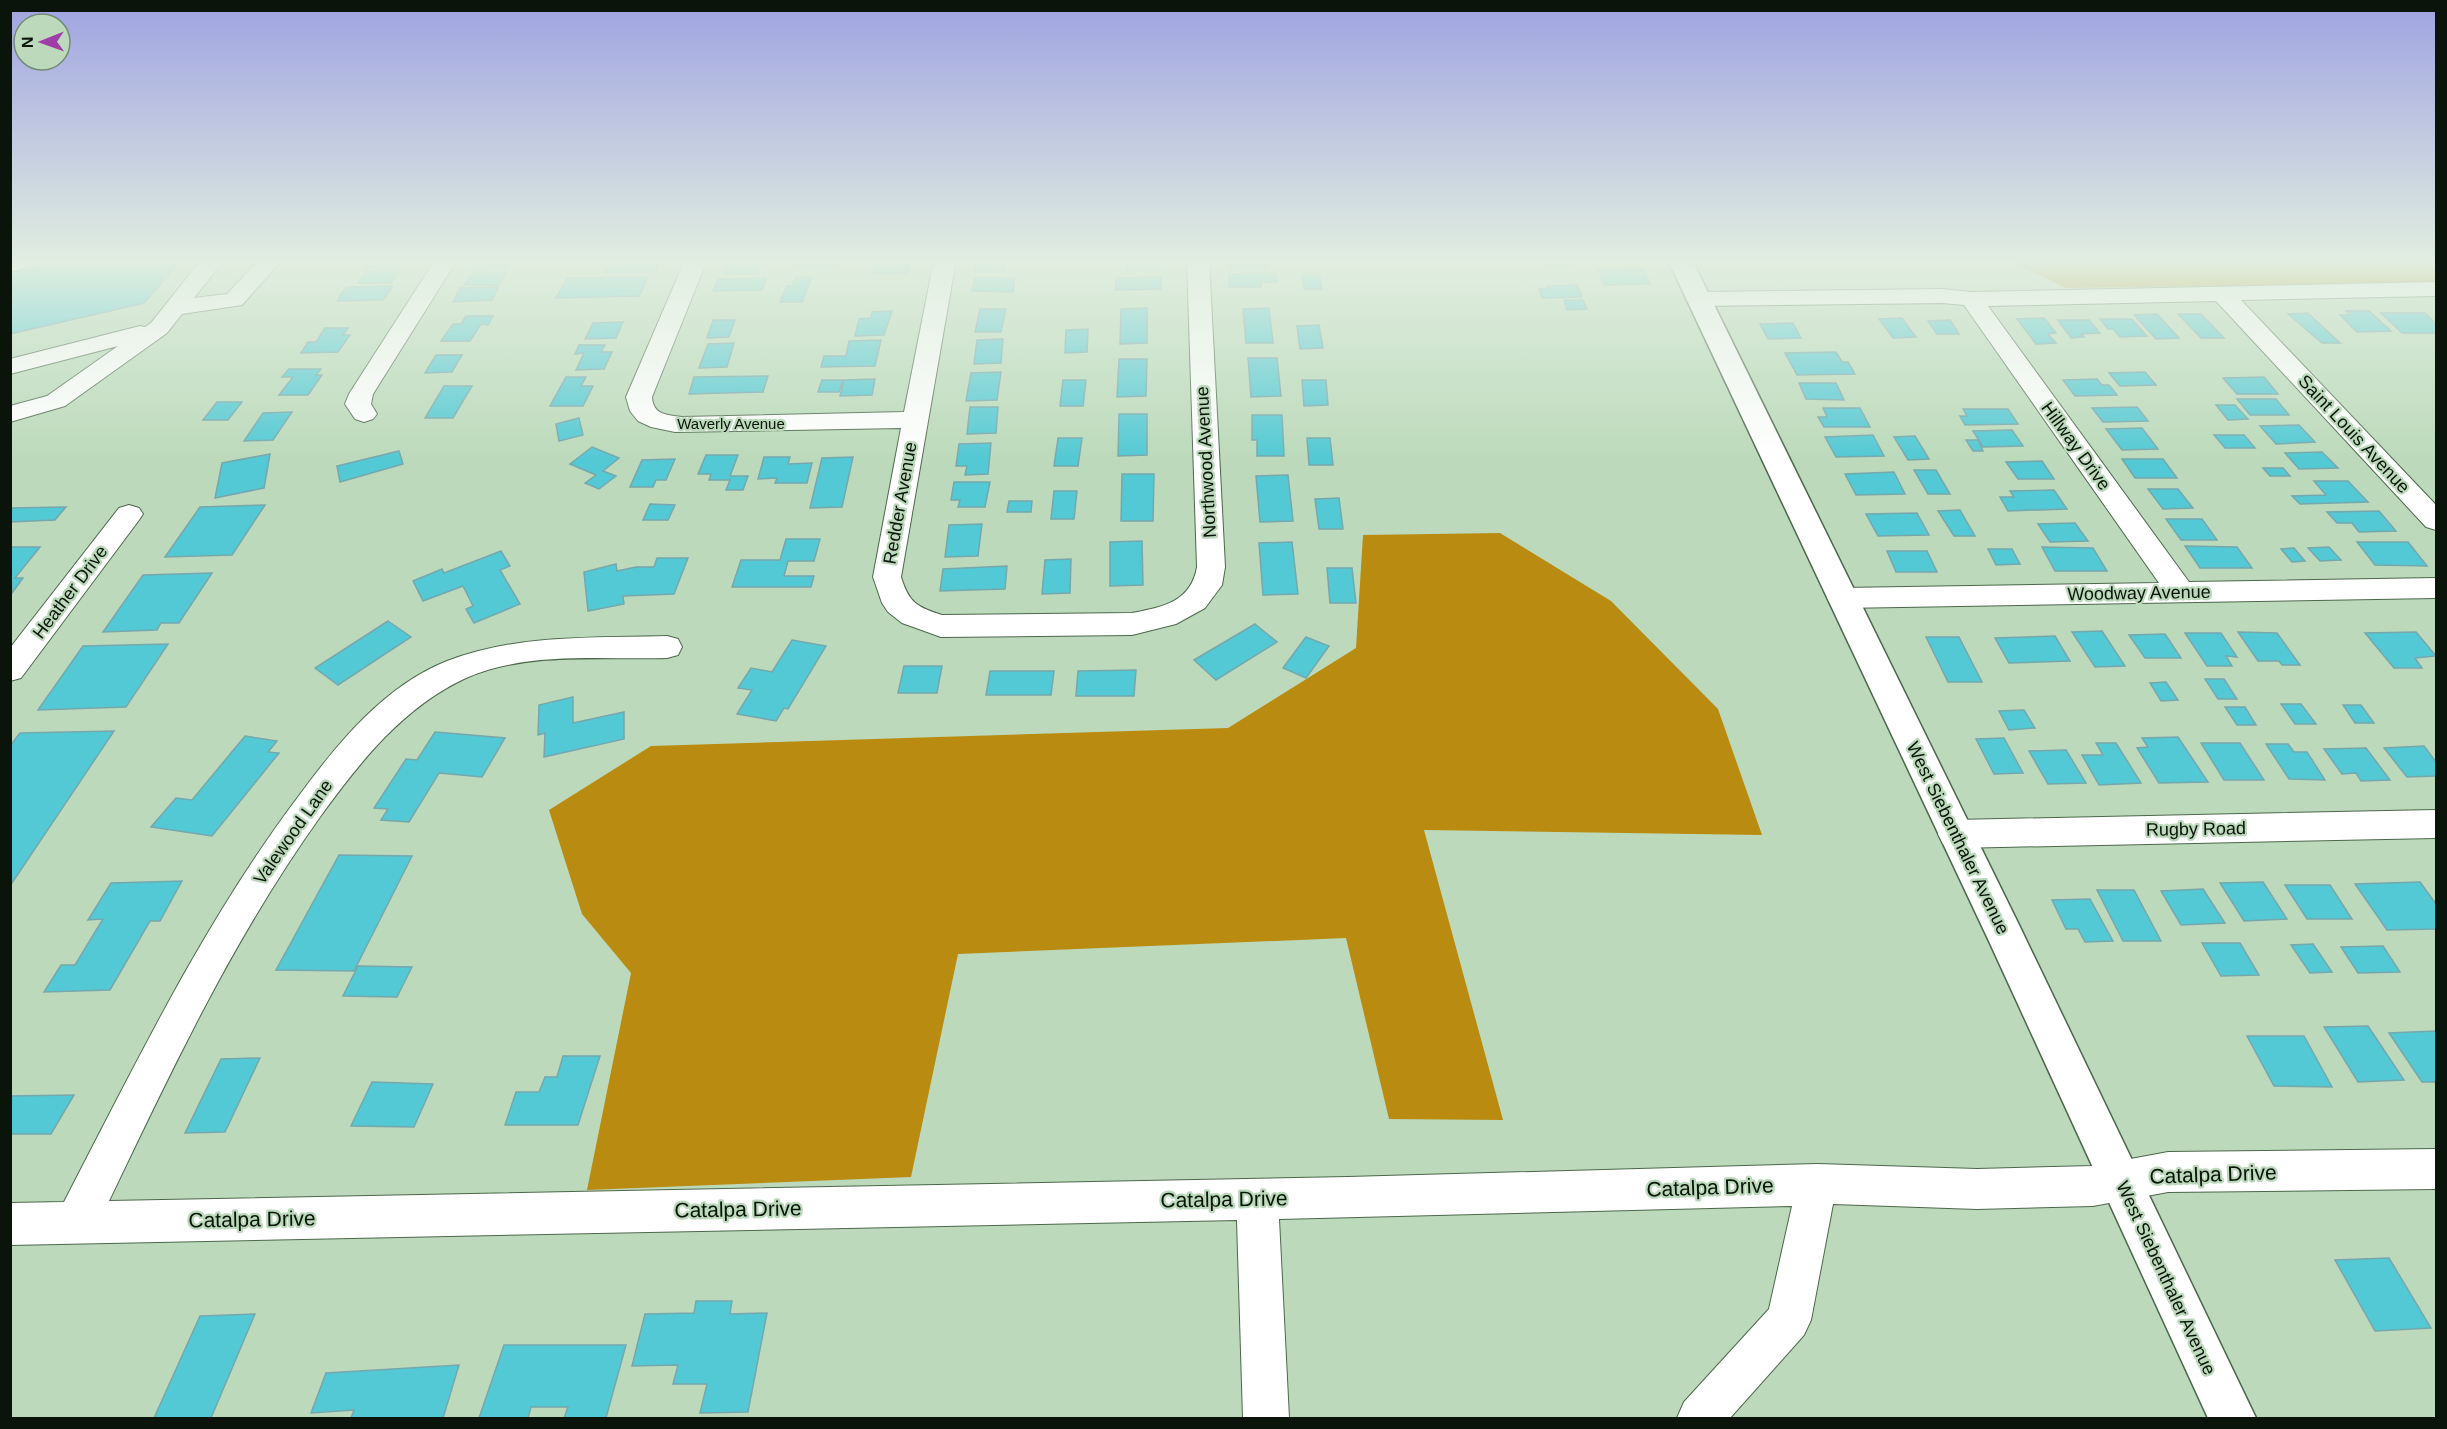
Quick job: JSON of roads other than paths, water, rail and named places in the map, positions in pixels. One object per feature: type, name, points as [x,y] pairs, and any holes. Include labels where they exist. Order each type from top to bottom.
[{"type":"main road","name":"West Siebenthaler Avenue","points":[[1711,327],[2121,1181],[2232,1419]]},
{"type":"street","points":[[364,414],[358,404],[361,394],[404,327]]},
{"type":"street","name":"Waverly Avenue","points":[[668,327],[639,397],[639,404],[645,416],[663,423],[682,425],[915,420]]},
{"type":"street","name":"Redder Avenue","points":[[932,327],[887,578],[892,596],[912,616],[940,626],[1132,624],[1166,617],[1178,612],[1195,601],[1204,591]]},
{"type":"street","name":"Northwood Avenue","points":[[1201,327],[1211,567],[1210,577],[1204,591]]},
{"type":"street","name":"Hillway Drive","points":[[1991,327],[2182,592]]},
{"type":"street","name":"Saint Louis Avenue","points":[[2253,327],[2436,521]]},
{"type":"street","points":[[10,367],[159,328]]},
{"type":"street","points":[[10,414],[56,401],[159,328]]},
{"type":"street","name":"Heather Drive","points":[[10,670],[129,514]]},
{"type":"street","name":"Woodway Avenue","points":[[1842,598],[2436,588]]},
{"type":"street","name":"Valewood Lane","points":[[77,1221],[226,932],[270,860],[303,814],[366,736],[412,694],[456,670],[481,660],[534,650],[667,647]]},
{"type":"street","name":"Rugby Road","points":[[1955,834],[2436,824]]},
{"type":"street","name":"Catalpa Drive","points":[[10,1224],[1257,1199],[1818,1184],[1977,1189],[2093,1186],[2147,1174],[2168,1172],[2436,1169]]},
{"type":"street","points":[[1700,1419],[1789,1320],[1804,1238],[1818,1184]]},
{"type":"street","points":[[1257,1199],[1266,1419]]}]
